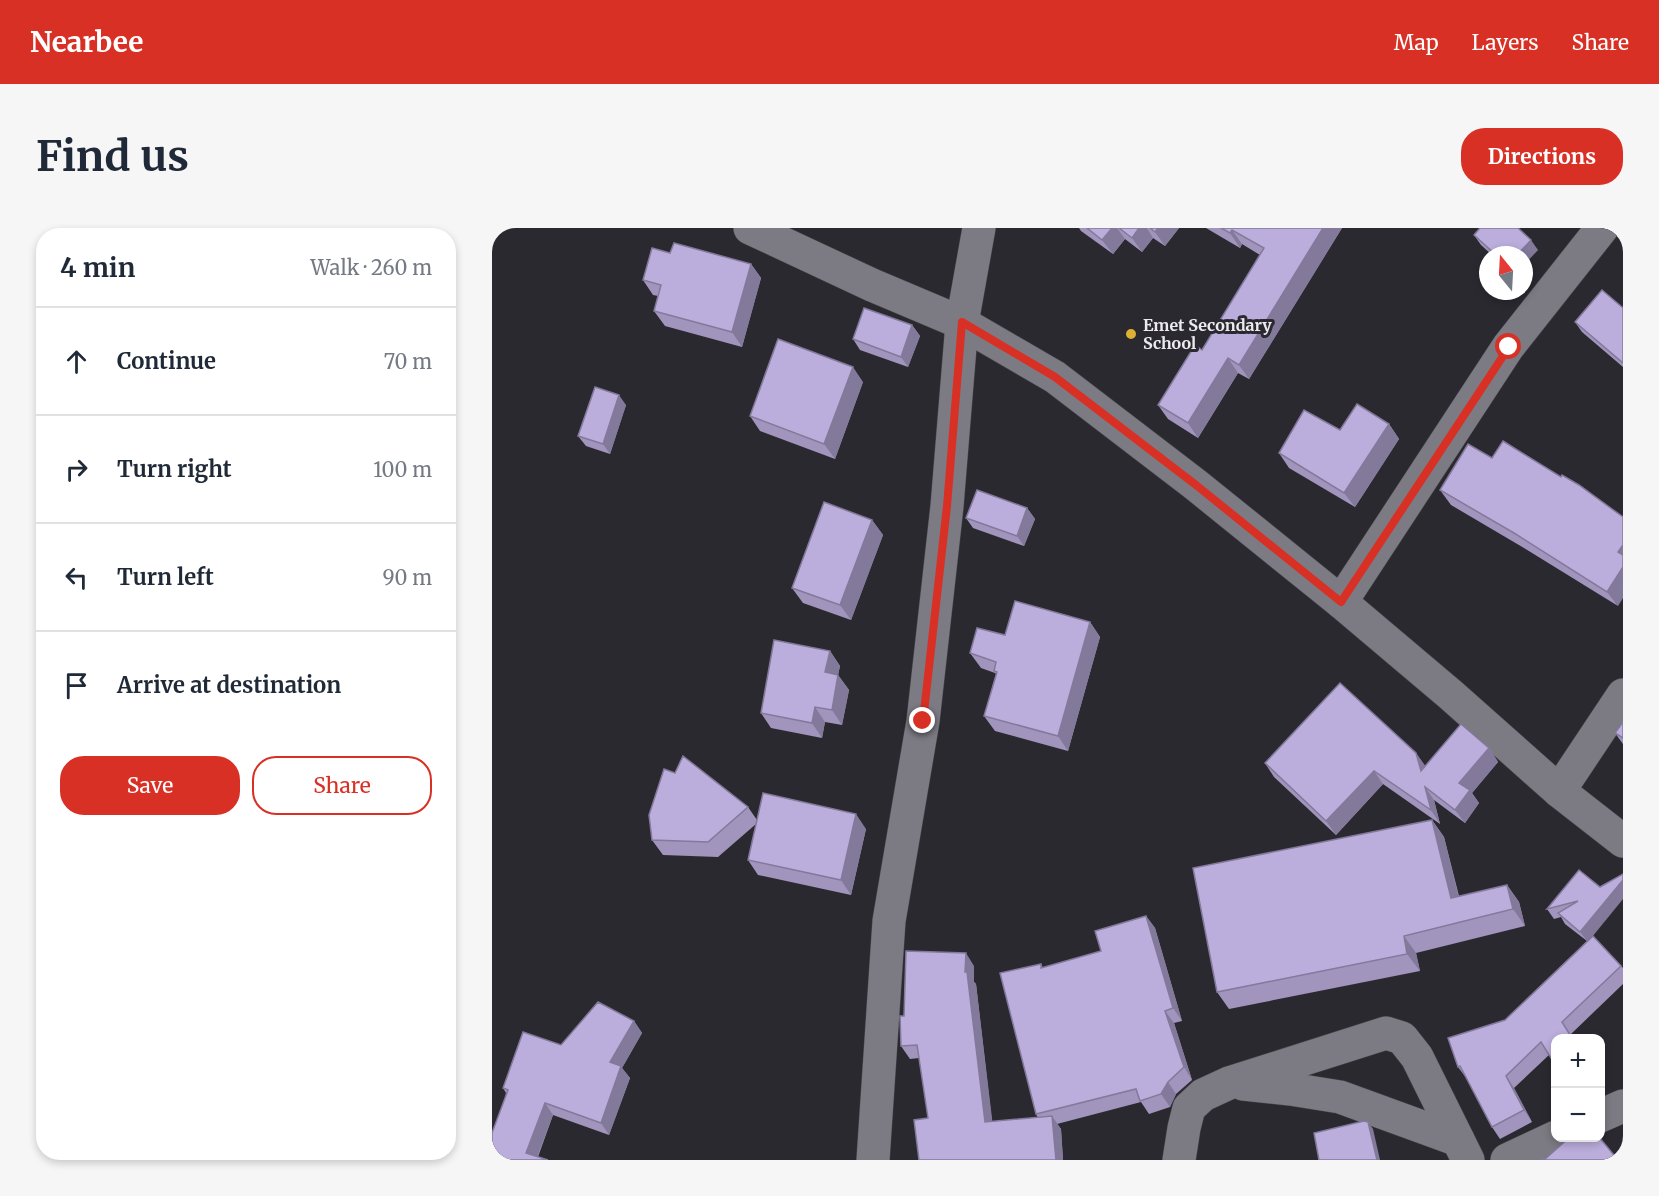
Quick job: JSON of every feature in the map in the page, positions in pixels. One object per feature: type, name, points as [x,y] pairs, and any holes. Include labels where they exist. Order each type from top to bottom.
[{"type":"street","points":[[750,228],[872,285],[962,322],[1055,377],[1196,485],[1341,602],[1559,791],[1623,841]]},
{"type":"street","points":[[873,1160],[889,921],[923,721],[947,506],[962,322],[979,228]]},
{"type":"street","points":[[1341,602],[1509,347],[1602,228]]},
{"type":"street","points":[[1559,791],[1623,695]]},
{"type":"street","points":[[1179,1160],[1189,1108],[1203,1095],[1229,1083],[1386,1033],[1402,1038],[1417,1058],[1463,1150]]},
{"type":"street","points":[[1229,1083],[1340,1097],[1463,1150]]},
{"type":"street","points":[[1605,1114],[1623,1106]]},
{"type":"street","points":[[1506,1160],[1551,1139]]},
{"type":"building","points":[[1087,228],[1112,228],[1102,240]]},
{"type":"building","points":[[1119,228],[1139,228],[1132,238]]},
{"type":"building","points":[[1221,228],[1323,228],[1239,365],[1228,358],[1188,423],[1158,405],[1195,345],[1202,350],[1264,248],[1232,230],[1230,233]]},
{"type":"building","points":[[1480,228],[1518,228],[1531,240],[1525,246],[1486,246],[1474,235]]},
{"type":"building","points":[[674,243],[751,264],[732,332],[654,311],[661,285],[643,280],[652,248],[670,253]]},
{"type":"building","points":[[1602,290],[1623,308],[1623,363],[1575,322]]},
{"type":"building","points":[[864,308],[912,325],[901,357],[853,339]]},
{"type":"building","points":[[778,339],[853,367],[824,444],[750,416]]},
{"type":"building","points":[[595,387],[619,395],[603,444],[578,436]]},
{"type":"building","points":[[1357,404],[1389,424],[1344,493],[1279,453],[1304,410],[1340,430]]},
{"type":"building","points":[[1503,441],[1561,477],[1562,475],[1579,485],[1623,517],[1623,545],[1618,552],[1623,555],[1623,567],[1607,592],[1514,533],[1440,490],[1468,444],[1492,458]]},
{"type":"building","points":[[977,490],[1027,508],[1017,536],[966,518]]},
{"type":"building","points":[[824,502],[872,520],[840,605],[792,588]]},
{"type":"building","points":[[1015,601],[1090,622],[1058,736],[984,716],[997,672],[994,671],[996,662],[970,653],[977,628],[1005,635]]},
{"type":"building","points":[[774,640],[830,651],[825,672],[838,675],[832,710],[815,707],[812,723],[761,713]]},
{"type":"building","points":[[1340,683],[1416,753],[1421,771],[1461,724],[1489,748],[1459,783],[1470,790],[1455,810],[1425,787],[1431,810],[1374,771],[1326,821],[1265,763]]},
{"type":"building","points":[[1623,722],[1623,738],[1615,733]]},
{"type":"building","points":[[683,756],[748,807],[708,842],[652,840],[649,815],[664,769],[675,773]]},
{"type":"building","points":[[763,793],[856,814],[841,880],[748,860]]},
{"type":"building","points":[[1432,820],[1451,898],[1507,885],[1513,909],[1404,936],[1407,954],[1217,992],[1193,868]]},
{"type":"building","points":[[1579,870],[1600,887],[1623,874],[1623,880],[1580,932],[1558,913],[1578,901],[1547,909]]},
{"type":"building","points":[[1146,916],[1173,1008],[1165,1011],[1184,1067],[1168,1082],[1161,1094],[1140,1101],[1136,1089],[1036,1114],[1000,973],[1041,964],[1041,968],[1101,951],[1095,931]]},
{"type":"building","points":[[1593,936],[1621,966],[1562,1022],[1570,1034],[1551,1034],[1551,1058],[1541,1042],[1506,1076],[1524,1110],[1492,1127],[1460,1066],[1458,1067],[1448,1038],[1505,1020]]},
{"type":"building","points":[[906,951],[966,953],[965,972],[967,972],[985,1122],[1052,1116],[1056,1160],[919,1160],[914,1120],[928,1118],[917,1045],[901,1046],[900,1016],[904,1016]]},
{"type":"building","points":[[598,1002],[634,1021],[610,1062],[621,1066],[601,1123],[545,1103],[526,1153],[548,1160],[492,1160],[492,1133],[508,1090],[503,1088],[523,1032],[561,1045]]},
{"type":"building","points":[[1368,1122],[1377,1160],[1319,1160],[1314,1133]]},
{"type":"building","points":[[1564,1142],[1603,1142],[1618,1160],[1541,1160]]},
{"type":"place","name":"Emet Secondary School","points":[[1131,334]]},
{"type":"route","points":[[923,721],[947,506],[962,322],[1055,377],[1196,485],[1341,602],[1509,347]]}]
